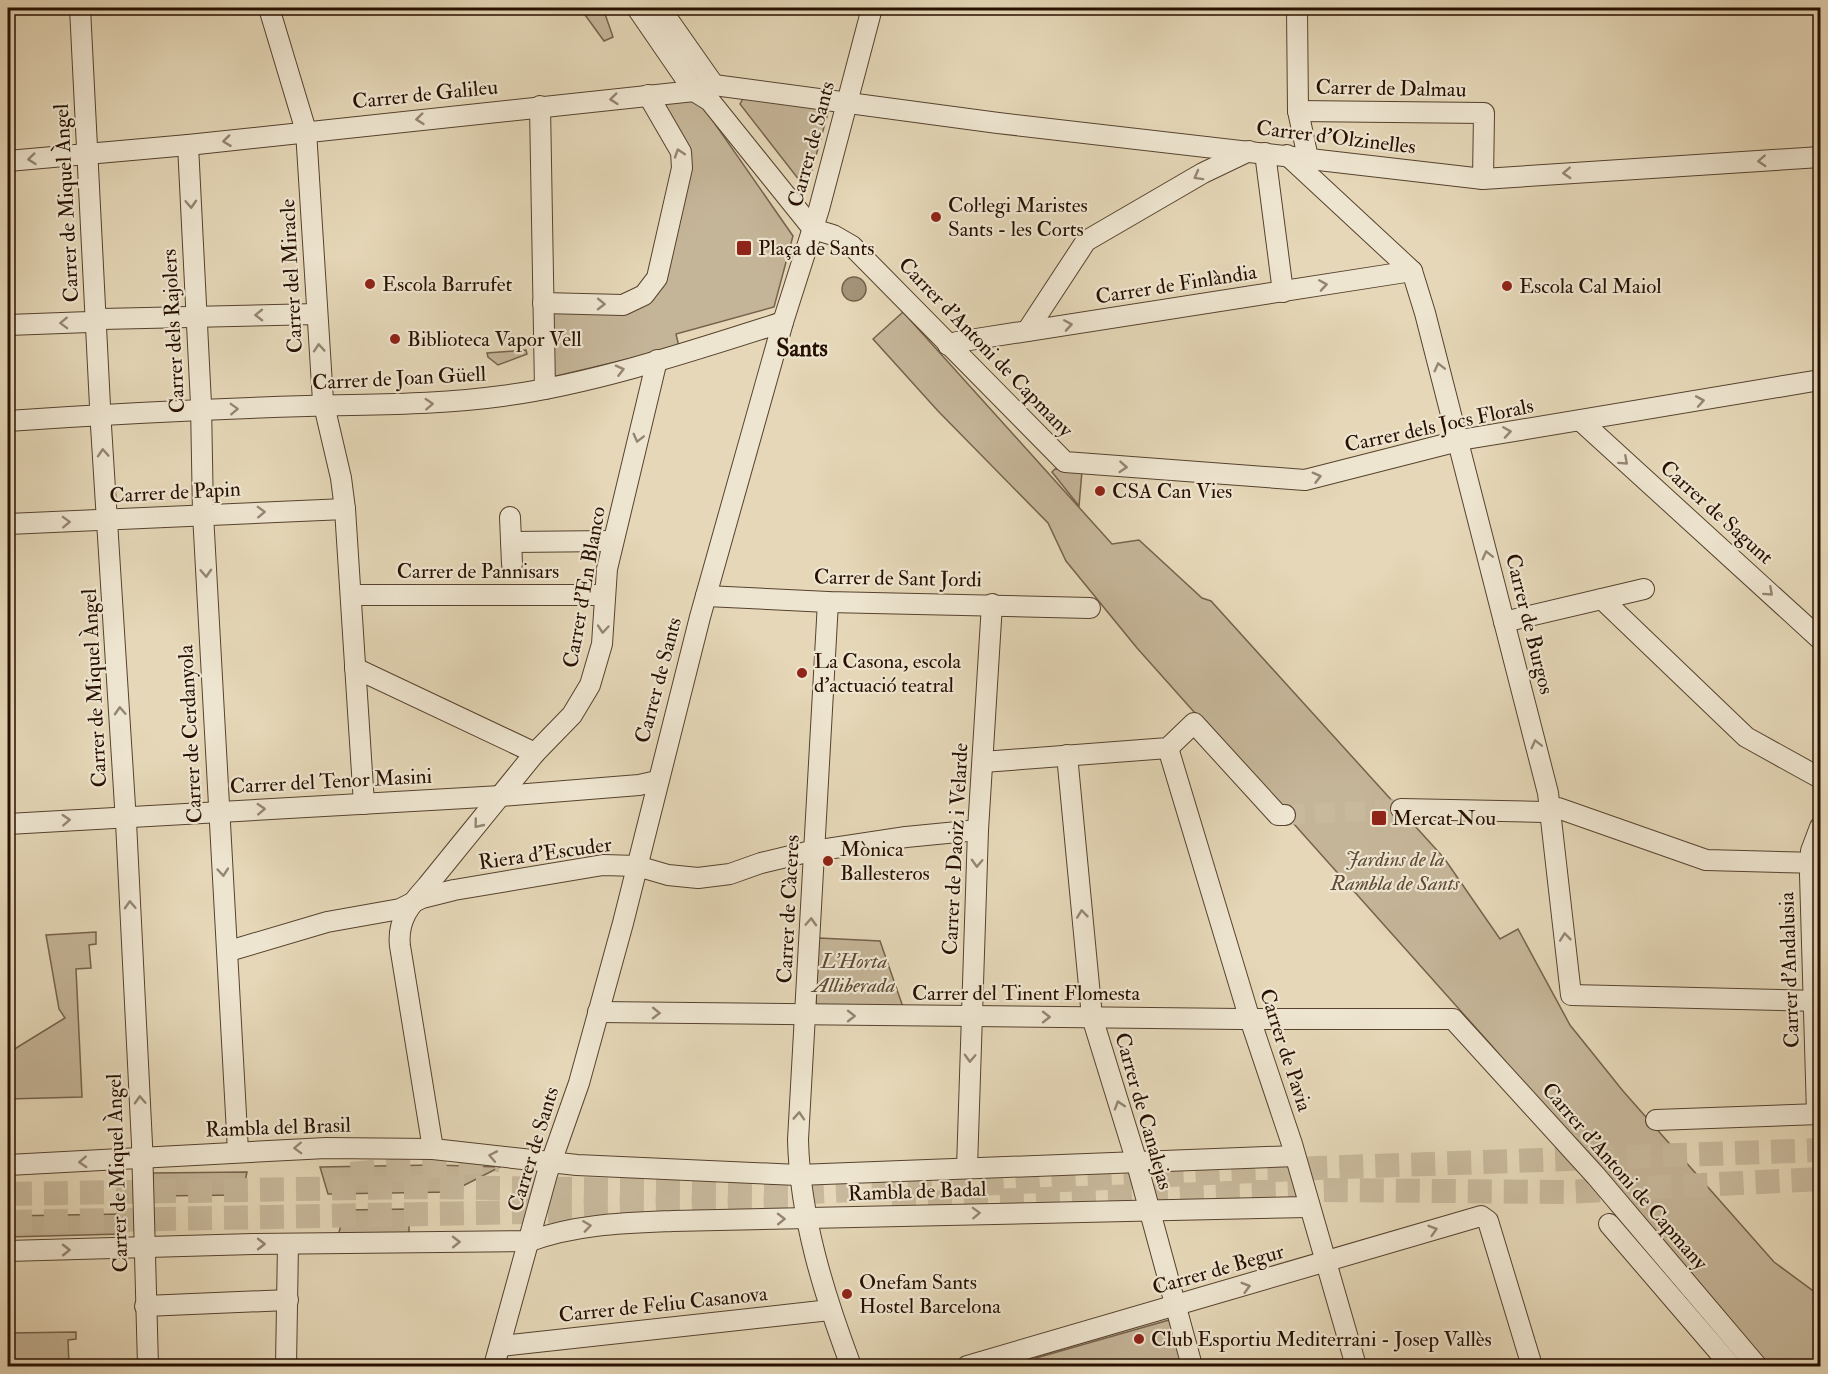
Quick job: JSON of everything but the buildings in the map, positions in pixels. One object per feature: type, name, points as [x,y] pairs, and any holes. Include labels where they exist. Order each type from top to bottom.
[{"type":"street","name":"Carrer de Miquel Àngel","points":[[80,8],[89,153],[95,319],[126,817],[142,1159],[148,1366]]},
{"type":"street","name":"Carrer del Miracle","points":[[269,8],[306,131],[323,406],[341,478],[345,509],[364,804]]},
{"type":"street","points":[[637,8],[694,91],[711,101],[813,229]]},
{"type":"street","points":[[660,8],[714,85]]},
{"type":"street","name":"Carrer de Sants","points":[[494,1366],[551,1162],[579,1083],[638,866],[657,781],[706,596],[783,322],[813,229],[872,8]]},
{"type":"street","points":[[1297,8],[1298,111],[1308,158]]},
{"type":"street","name":"Carrer de Galileu","points":[[8,161],[188,146],[306,131],[694,91],[714,85],[847,103]]},
{"type":"street","points":[[543,303],[623,304],[644,295],[657,278],[682,168],[681,152],[648,95]]},
{"type":"street","name":"Carrer d'Olzinelles","points":[[847,103],[1483,179],[1821,157]]},
{"type":"street","points":[[540,106],[545,389]]},
{"type":"street","name":"Carrer de Dalmau","points":[[1298,111],[1484,113],[1483,179]]},
{"type":"street","name":"Carrer dels Rajolers","points":[[188,146],[201,410],[203,514]]},
{"type":"street","points":[[1026,331],[1086,241],[1203,173],[1258,152],[1283,292]]},
{"type":"street","points":[[1287,155],[1412,272]]},
{"type":"street","name":"Carrer d'Antoni de Capmany","points":[[813,229],[833,235],[852,246],[1065,462]]},
{"type":"street","name":"Carrer de Finlàndia","points":[[948,345],[1412,272]]},
{"type":"street","name":"Carrer de Burgos","points":[[1412,272],[1458,441],[1551,812],[1571,995],[1818,1001]]},
{"type":"street","points":[[8,325],[89,322],[95,319],[317,314]]},
{"type":"street","name":"Carrer de Joan Güell","points":[[8,421],[201,410],[432,404],[545,389],[657,360],[783,322]]},
{"type":"street","name":"Carrer d'En Blanco","points":[[411,903],[535,753],[572,715],[590,685],[601,650],[605,595],[613,541],[657,360]]},
{"type":"street","name":"Carrer dels Jocs Florals","points":[[1065,462],[1305,480],[1458,441],[1821,380]]},
{"type":"street","name":"Carrer de Sagunt","points":[[1581,421],[1821,639]]},
{"type":"street","name":"Carrer de Papin","points":[[8,524],[345,509]]},
{"type":"street","name":"Carrer de Cerdanyola","points":[[203,514],[218,812],[229,951],[238,1151]]},
{"type":"street","points":[[510,517],[512,564]]},
{"type":"street","points":[[511,542],[613,541]]},
{"type":"street","points":[[1504,622],[1644,589]]},
{"type":"street","name":"Carrer de Pannisars","points":[[351,595],[605,595]]},
{"type":"street","name":"Carrer de Sant Jordi","points":[[706,596],[828,602],[1090,608]]},
{"type":"street","points":[[1602,599],[1746,737],[1821,778]]},
{"type":"street","name":"Carrer de Càceres","points":[[828,602],[807,1015],[798,1140],[798,1175],[806,1218],[830,1310],[851,1366]]},
{"type":"street","name":"Carrer de Daoiz i Velarde","points":[[967,1168],[978,830],[992,604]]},
{"type":"street","points":[[355,668],[535,753]]},
{"type":"street","points":[[983,762],[1168,748],[1194,723],[1278,815],[1286,815]]},
{"type":"street","name":"Carrer de Pavia","points":[[1168,748],[1250,1019],[1295,1156],[1356,1366]]},
{"type":"street","name":"Carrer de Canalejas","points":[[1067,756],[1092,1017],[1136,1161],[1192,1366]]},
{"type":"street","name":"Carrer del Tenor Masini","points":[[8,824],[501,796],[639,785],[657,781]]},
{"type":"street","points":[[1401,809],[1551,812],[1558,808],[1706,860],[1815,863]]},
{"type":"street","name":"Carrer d'Andalusia","points":[[1819,1113],[1815,863],[1811,851],[1821,827]]},
{"type":"street","name":"Riera d'Escuder","points":[[229,951],[327,922],[400,909],[422,898],[454,890],[603,865],[638,866],[668,875],[698,878],[730,874],[761,863],[814,851],[906,837],[978,830]]},
{"type":"street","points":[[411,903],[404,915],[399,936],[433,1149]]},
{"type":"street","name":"Carrer del Tinent Flomesta","points":[[598,1012],[1250,1019],[1453,1018]]},
{"type":"street","name":"Carrer d'Antoni de Capmany","points":[[1453,1018],[1610,1192],[1757,1366]]},
{"type":"street","points":[[1656,1120],[1819,1113]]},
{"type":"street","name":"Rambla del Brasil","points":[[8,1165],[326,1148],[433,1149],[551,1162]]},
{"type":"street","name":"Rambla de Badal","points":[[551,1162],[696,1172],[798,1175],[1295,1156]]},
{"type":"street","name":"Rambla de Badal","points":[[530,1241],[556,1232],[588,1226],[806,1218],[1308,1207]]},
{"type":"street","name":"Carrer de Begur","points":[[967,1366],[1024,1358],[1175,1307],[1481,1216],[1486,1218],[1489,1226],[1532,1366]]},
{"type":"street","name":"Carrer d'Antoni de Capmany","points":[[1609,1224],[1731,1366]]},
{"type":"street","points":[[8,1251],[530,1241]]},
{"type":"street","points":[[286,1366],[288,1244]]},
{"type":"street","points":[[145,1306],[288,1300]]},
{"type":"street","name":"Carrer de Feliu Casanova","points":[[501,1346],[830,1310]]},
{"type":"green space","points":[[580,8],[603,8],[613,37],[604,41]]},
{"type":"green space","name":"Plaça de Sants","points":[[744,97],[822,104],[828,113],[808,184],[803,185],[740,104]]},
{"type":"green space","name":"Plaça de Sants","points":[[655,101],[693,101],[704,108],[793,236],[774,307],[676,334],[679,347],[548,378],[548,307],[640,302],[685,169]]},
{"type":"green space","name":"Jardins de la Rambla de Sants","points":[[903,312],[1112,544],[1139,540],[1202,598],[1211,601],[1444,858],[1500,939],[1518,929],[1570,1025],[1623,1091],[1774,1262],[1820,1296],[1820,1366],[1763,1366],[1492,1046],[1137,648],[1066,561],[1048,523],[938,411],[873,339]]},
{"type":"green space","points":[[526,350],[527,354],[498,365],[488,357],[487,353]]},
{"type":"green space","points":[[1055,469],[1082,471],[1079,506],[1052,472]]},
{"type":"green space","points":[[96,932],[96,944],[89,945],[91,968],[76,969],[82,1097],[8,1099],[8,1053],[65,1018],[59,1009],[46,935]]},
{"type":"green space","name":"L'Horta Alliberada","points":[[819,938],[880,941],[903,1007],[816,1005]]},
{"type":"green space","points":[[435,1165],[500,1167],[451,1192],[328,1194],[320,1167]]},
{"type":"green space","points":[[8,1172],[14,1172],[15,1197],[8,1198]]},
{"type":"green space","points":[[247,1172],[242,1195],[154,1196],[153,1173]]},
{"type":"green space","points":[[409,1209],[409,1236],[338,1236],[345,1210]]},
{"type":"green space","points":[[122,1214],[121,1234],[8,1237],[8,1216]]},
{"type":"green space","name":"Club Esportiu Mediterrani - Josep Vallès","points":[[1169,1320],[1183,1366],[1038,1366],[1036,1358]]},
{"type":"green space","points":[[76,1332],[76,1339],[68,1340],[69,1366],[13,1366],[10,1333]]},
{"type":"shaded area","points":[[854,277],[863,280],[866,289],[863,298],[854,301],[845,298],[842,289],[845,280]]},
{"type":"tunnel","points":[[1285,815],[1401,809]]},
{"type":"tunnel","points":[[8,1194],[416,1187],[810,1192],[1317,1168],[1820,1150]]},
{"type":"tunnel","points":[[351,1174],[498,1160]]},
{"type":"tunnel","points":[[892,1204],[1324,1190],[1564,1192],[1820,1179]]},
{"type":"tunnel","points":[[8,1222],[788,1207]]},
{"type":"place","name":"Col·legi Maristes Sants - les Corts","points":[[936,217]]},
{"type":"place","name":"Plaça de Sants","points":[[744,248]]},
{"type":"place","name":"Escola Barrufet","points":[[370,284]]},
{"type":"place","name":"Escola Cal Maiol","points":[[1507,286]]},
{"type":"place","name":"Biblioteca Vapor Vell","points":[[395,339]]},
{"type":"place","name":"CSA Can Vies","points":[[1100,491]]},
{"type":"place","name":"La Casona, escola d'actuació teatral","points":[[802,673]]},
{"type":"place","name":"Mercat Nou","points":[[1379,818]]},
{"type":"place","name":"Mònica Ballesteros","points":[[828,861]]},
{"type":"place","name":"Onefam Sants Hostel Barcelona","points":[[847,1294]]},
{"type":"place","name":"Club Esportiu Mediterrani - Josep Vallès","points":[[1139,1339]]},
{"type":"district","name":"Sants","points":[[802,348]]}]
